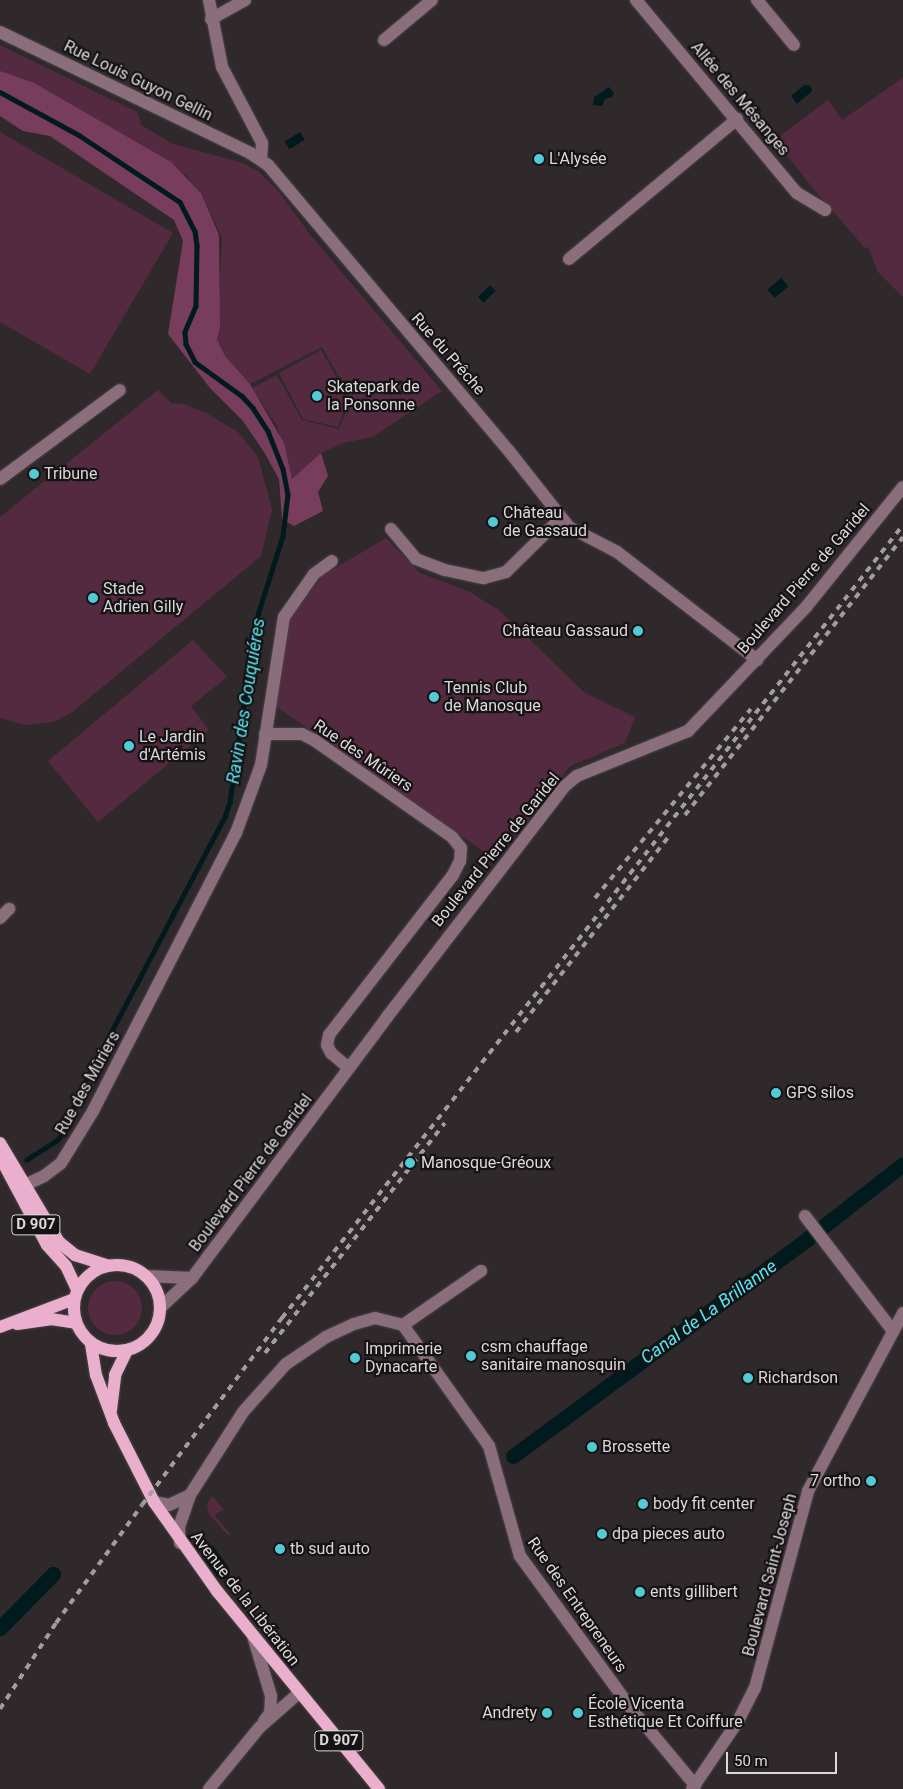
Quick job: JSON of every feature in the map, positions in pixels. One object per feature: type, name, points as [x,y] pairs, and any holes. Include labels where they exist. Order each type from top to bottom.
[{"type":"main road","name":"D 907","points":[[0,1143],[27,1184],[44,1221],[59,1242],[75,1255],[108,1266]]},
{"type":"main road","name":"D 907","points":[[0,1157],[47,1245],[66,1266],[76,1294]]},
{"type":"main road","points":[[1,1326],[76,1294],[95,1270],[108,1266],[122,1265],[146,1276],[155,1287],[161,1307],[153,1332],[142,1344],[127,1350],[106,1350],[91,1344],[76,1323],[76,1294]]},
{"type":"main road","points":[[1,1326],[50,1319],[76,1323]]},
{"type":"main road","name":"Avenue de la Libération","points":[[91,1344],[96,1375],[130,1459],[180,1543],[299,1694],[379,1789]]},
{"type":"main road","name":"Avenue de la Libération","points":[[111,1412],[115,1375],[127,1350]]},
{"type":"street","points":[[209,0],[211,19],[227,79],[262,143],[261,160]]},
{"type":"street","points":[[211,19],[245,0]]},
{"type":"street","points":[[384,40],[432,0]]},
{"type":"street","name":"Allée des Mésanges","points":[[636,0],[797,193],[825,210]]},
{"type":"street","points":[[757,0],[794,45]]},
{"type":"street","name":"Rue Louis Guyon Gellin","points":[[0,32],[261,160]]},
{"type":"street","points":[[569,259],[737,120]]},
{"type":"street","name":"Rue du Prêche","points":[[261,160],[442,371],[565,522],[616,552],[757,660]]},
{"type":"street","points":[[0,479],[120,390]]},
{"type":"street","name":"Boulevard Pierre de Garidel","points":[[161,1307],[192,1278],[349,1068],[565,786],[577,776],[688,731],[806,607],[903,487]]},
{"type":"street","points":[[390,529],[416,559],[480,579],[503,574],[540,541],[565,522]]},
{"type":"street","points":[[265,734],[284,616],[314,574],[332,561]]},
{"type":"street","name":"Rue des Mûriers","points":[[27,1184],[44,1176],[60,1163],[93,1111],[236,833],[259,774],[265,734],[302,734],[314,740],[452,837],[461,848],[460,862],[453,875],[329,1035],[327,1045],[331,1053],[349,1068]]},
{"type":"street","points":[[805,1216],[893,1331]]},
{"type":"street","points":[[180,1543],[180,1521],[190,1495],[243,1412],[286,1364],[326,1337],[354,1324],[375,1318],[402,1325],[481,1271]]},
{"type":"street","name":"Boulevard Pierre de Garidel","points":[[146,1276],[192,1278]]},
{"type":"street","name":"Boulevard Saint-Joseph","points":[[694,1787],[755,1688],[806,1497],[903,1313]]},
{"type":"street","name":"Rue des Entrepreneurs","points":[[402,1325],[489,1446],[520,1556],[630,1707],[694,1787]]},
{"type":"street","points":[[154,1502],[169,1505],[190,1495]]},
{"type":"street","points":[[209,1789],[270,1713],[271,1696],[253,1636]]},
{"type":"street","points":[[260,1727],[299,1694]]},
{"type":"shaded area","points":[[0,45],[137,112],[141,125],[173,144],[243,163],[258,171],[278,191],[309,233],[442,391],[372,437],[343,443],[321,453],[292,479],[277,426],[252,388],[277,375],[302,420],[339,429],[349,404],[345,387],[322,347],[250,384],[225,356],[217,338],[222,238],[201,193],[186,175],[0,71]]},
{"type":"shaded area","points":[[0,71],[34,83],[171,162],[201,193],[219,235],[220,327],[217,339],[225,356],[250,384],[284,443],[292,479],[321,453],[328,476],[318,492],[323,511],[294,526],[282,519],[279,479],[264,452],[243,421],[210,388],[168,334],[183,241],[174,220],[50,136],[23,131],[0,116]]},
{"type":"shaded area","points":[[903,78],[903,297],[878,272],[868,247],[865,248],[816,192],[775,140],[828,100],[842,120]]},
{"type":"shaded area","points":[[0,132],[173,233],[90,374],[0,322]]},
{"type":"shaded area","name":"Skatepark de la Ponsonne","points":[[321,350],[342,387],[346,405],[338,427],[303,419],[279,373]]},
{"type":"shaded area","name":"Stade Adrien Gilly","points":[[158,390],[171,403],[184,404],[206,413],[238,432],[258,457],[272,510],[261,556],[71,713],[53,722],[25,725],[0,718],[0,517]]},
{"type":"shaded area","name":"Tennis Club de Manosque","points":[[386,538],[420,573],[470,592],[500,611],[585,693],[635,717],[625,743],[570,766],[496,860],[274,705],[286,625],[322,576]]},
{"type":"shaded area","name":"Le Jardin d'Artémis","points":[[193,640],[227,677],[191,706],[209,730],[98,822],[48,761]]},
{"type":"shaded area","points":[[110,1281],[120,1281],[130,1285],[138,1293],[142,1308],[138,1323],[130,1331],[120,1335],[110,1335],[100,1331],[92,1323],[88,1313],[88,1303],[92,1293],[100,1285]]},
{"type":"shaded area","points":[[212,1496],[224,1510],[214,1515],[231,1535],[227,1534],[209,1514],[207,1504]]},
{"type":"water","points":[[804,85],[811,86],[812,91],[797,104],[791,96]]},
{"type":"water","points":[[609,87],[614,93],[612,97],[605,99],[602,106],[593,105],[594,97]]},
{"type":"water","points":[[300,132],[305,140],[290,149],[285,142]]},
{"type":"water","points":[[781,278],[788,286],[775,298],[767,290]]},
{"type":"water","points":[[490,285],[496,291],[484,303],[478,297]]},
{"type":"waterway","name":"Ravin des Couquiéres","points":[[0,92],[79,135],[180,202],[195,231],[197,246],[196,306],[185,332],[186,344],[195,362],[242,396],[253,408],[268,431],[283,469],[288,494],[283,536],[255,625],[230,802],[225,817],[77,1098],[70,1125],[58,1140],[27,1160]]},
{"type":"waterway","name":"Canal de La Brillanne","points":[[513,1456],[802,1243],[903,1164]]},
{"type":"waterway","name":"Canal de La Brillanne","points":[[208,1552],[222,1571]]},
{"type":"waterway","name":"Canal de La Brillanne","points":[[0,1628],[53,1574]]},
{"type":"railway","points":[[0,1709],[56,1623],[282,1318],[903,525]]},
{"type":"railway","points":[[685,815],[903,537]]},
{"type":"railway","points":[[595,898],[751,709]]},
{"type":"railway","points":[[516,1032],[670,835]]},
{"type":"railway","points":[[265,1353],[445,1123]]},
{"type":"place","name":"L'Alysée","points":[[539,159]]},
{"type":"place","name":"Skatepark de la Ponsonne","points":[[317,396]]},
{"type":"place","name":"Tribune","points":[[34,474]]},
{"type":"place","name":"Château de Gassaud","points":[[493,522]]},
{"type":"place","name":"Stade Adrien Gilly","points":[[93,598]]},
{"type":"place","name":"Château Gassaud","points":[[638,631]]},
{"type":"place","name":"Tennis Club de Manosque","points":[[434,697]]},
{"type":"place","name":"Le Jardin d'Artémis","points":[[129,746]]},
{"type":"place","name":"GPS silos","points":[[776,1093]]},
{"type":"place","name":"Manosque-Gréoux","points":[[410,1163]]},
{"type":"place","name":"csm chauffage sanitaire manosquin","points":[[471,1356]]},
{"type":"place","name":"Imprimerie Dynacarte","points":[[355,1358]]},
{"type":"place","name":"Richardson","points":[[748,1378]]},
{"type":"place","name":"Brossette","points":[[592,1447]]},
{"type":"place","name":"7 ortho","points":[[871,1481]]},
{"type":"place","name":"body fit center","points":[[643,1504]]},
{"type":"place","name":"dpa pieces auto","points":[[602,1534]]},
{"type":"place","name":"tb sud auto","points":[[280,1549]]},
{"type":"place","name":"ents gillibert","points":[[640,1592]]},
{"type":"place","name":"Andrety","points":[[547,1713]]},
{"type":"place","name":"École Vicenta Esthétique Et Coiffure","points":[[578,1713]]}]
